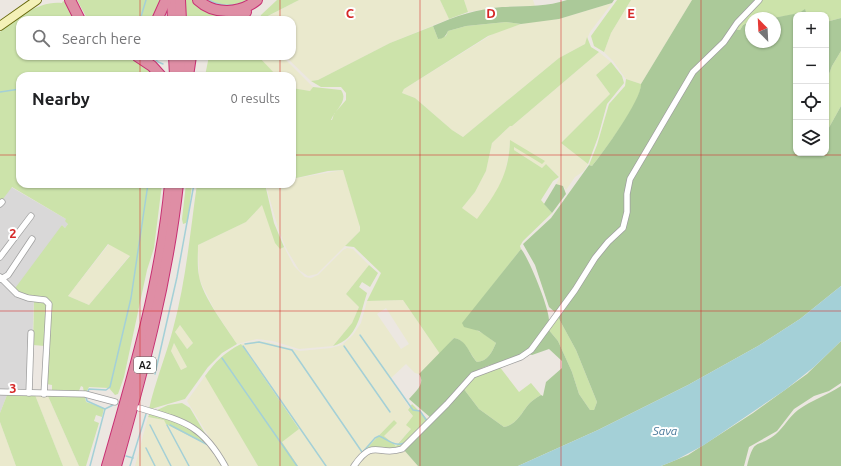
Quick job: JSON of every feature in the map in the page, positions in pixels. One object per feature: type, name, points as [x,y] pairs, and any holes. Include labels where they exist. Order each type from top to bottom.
[{"type":"highway","points":[[159,16],[166,0]]},
{"type":"highway","points":[[172,0],[173,16]]},
{"type":"highway","points":[[180,0],[182,16]]},
{"type":"highway","points":[[198,0],[213,9],[232,11],[246,7],[257,0]]},
{"type":"highway","points":[[237,16],[252,9],[262,0]]},
{"type":"highway","points":[[71,1],[78,16]]},
{"type":"highway","points":[[71,1],[81,16]]},
{"type":"highway","points":[[143,60],[157,72]]},
{"type":"highway","points":[[174,60],[175,72]]},
{"type":"highway","points":[[183,60],[183,72]]},
{"type":"highway","points":[[189,72],[190,60]]},
{"type":"highway","name":"A2","points":[[107,466],[150,309],[162,246],[169,188]]},
{"type":"highway","name":"A2","points":[[116,466],[140,384],[158,310],[168,262],[177,188]]},
{"type":"street","points":[[0,26],[37,0]]},
{"type":"street","points":[[354,466],[365,452],[370,449],[395,451],[402,449],[447,404],[473,375],[521,357],[531,350],[571,296],[595,258],[623,228],[627,212],[627,194],[630,179],[693,72],[724,42],[737,23],[759,0]]},
{"type":"street","points":[[0,257],[31,216]]},
{"type":"street","points":[[32,239],[8,275],[1,278],[13,292],[23,297],[45,300],[49,307],[44,394]]},
{"type":"street","points":[[29,393],[31,333]]},
{"type":"street","points":[[0,392],[85,394],[115,402]]},
{"type":"street","points":[[139,408],[171,418],[194,428],[208,440],[225,466]]},
{"type":"shaded area","points":[[11,187],[66,219],[68,224],[65,228],[62,225],[34,298],[30,395],[7,395],[0,413],[0,203]]},
{"type":"green space","points":[[77,0],[160,0],[154,16],[86,16]]},
{"type":"green space","points":[[185,0],[195,0],[236,13],[231,16],[187,16]]},
{"type":"green space","points":[[201,0],[254,0],[231,9]]},
{"type":"green space","points":[[277,0],[299,0],[268,16],[261,15]]},
{"type":"green space","points":[[299,0],[440,0],[449,19],[390,43],[318,80],[311,81],[289,60],[296,60],[296,16],[269,16]]},
{"type":"green space","points":[[440,0],[464,0],[468,12],[449,19]]},
{"type":"green space","points":[[464,0],[533,0],[535,6],[502,7],[468,12]]},
{"type":"green space","points":[[567,0],[614,0],[612,3],[559,19],[521,24],[506,22],[466,26],[448,31],[444,37],[440,39],[438,39],[433,26],[458,16],[484,9],[543,5]]},
{"type":"green space","points":[[617,0],[631,0],[611,33],[604,52],[594,46],[591,36]]},
{"type":"green space","points":[[631,0],[692,0],[641,84],[626,79],[613,61],[604,52],[611,33]]},
{"type":"green space","points":[[692,0],[757,0],[747,12],[745,12],[745,15],[723,42],[699,63],[632,172],[623,225],[557,314],[549,307],[535,265],[523,244],[551,218],[589,165],[592,166],[613,138],[629,113],[640,91],[641,84]]},
{"type":"green space","points":[[760,0],[841,0],[841,18],[829,21],[829,12],[806,12],[805,10],[801,12],[793,12],[793,15],[781,17],[781,12],[749,12]]},
{"type":"green space","points":[[63,1],[67,3],[75,16],[21,16],[37,7],[54,3],[62,3]]},
{"type":"green space","points":[[612,3],[590,32],[585,44],[559,58],[463,137],[452,130],[415,98],[402,93],[404,89],[496,32],[528,22],[559,19]]},
{"type":"green space","points":[[793,14],[793,156],[829,156],[829,128],[841,106],[841,286],[800,319],[758,346],[688,385],[598,430],[518,466],[418,466],[404,450],[463,388],[479,409],[504,427],[515,422],[532,401],[541,395],[543,396],[546,382],[562,368],[562,361],[549,349],[532,355],[529,354],[548,329],[558,341],[572,372],[579,394],[590,410],[594,410],[597,402],[576,350],[558,317],[601,252],[624,228],[629,184],[689,80],[734,29],[740,30],[745,24],[745,48],[781,48],[781,16]]},
{"type":"green space","points":[[745,17],[745,24],[740,30],[734,29]]},
{"type":"green space","points":[[841,18],[841,51],[829,74],[829,48],[829,21]]},
{"type":"green space","points":[[16,19],[16,60],[138,60],[153,72],[16,72],[16,188],[162,188],[154,248],[147,270],[124,377],[118,394],[115,395],[109,388],[89,387],[86,393],[84,393],[83,387],[81,386],[78,393],[52,392],[52,385],[46,384],[50,305],[13,291],[62,225],[65,228],[68,224],[65,221],[66,219],[12,187],[0,203],[0,32]],"holes":[[[108,244],[130,256],[89,305],[68,296]]]},
{"type":"green space","points":[[506,22],[521,24],[488,36],[404,89],[402,93],[415,98],[452,130],[463,137],[559,58],[585,44],[587,37],[591,47],[599,52],[512,126],[510,126],[492,143],[486,171],[475,192],[462,208],[477,219],[501,182],[507,163],[510,140],[545,161],[542,164],[514,147],[514,150],[542,168],[546,164],[559,177],[553,181],[541,200],[552,213],[523,241],[520,246],[521,249],[463,323],[484,334],[496,343],[491,353],[484,360],[477,362],[465,345],[458,339],[454,338],[440,354],[403,300],[367,301],[381,273],[354,247],[345,246],[360,231],[360,227],[343,170],[328,171],[296,178],[296,89],[310,91],[313,87],[341,90],[343,98],[337,111],[346,100],[346,93],[341,87],[321,87],[311,81],[318,80],[390,43],[433,26],[438,39],[446,36],[448,31],[466,26]]},
{"type":"green space","points":[[841,51],[841,106],[829,128],[829,74]]},
{"type":"green space","points":[[599,52],[611,62],[596,75],[610,94],[561,143],[588,164],[584,171],[575,177],[566,190],[563,186],[556,184],[560,177],[546,164],[542,168],[514,150],[513,143],[510,141],[504,178],[493,198],[477,220],[462,208],[475,192],[486,171],[492,143],[510,126],[512,126]]},
{"type":"green space","points":[[208,60],[262,60],[273,72],[206,72]]},
{"type":"green space","points":[[262,60],[286,60],[313,87],[310,91],[296,89],[296,72],[273,72]]},
{"type":"green space","points":[[611,62],[622,76],[624,83],[607,104],[598,137],[588,164],[561,143],[610,94],[596,75]]},
{"type":"green space","points":[[626,79],[641,84],[636,101],[605,150],[592,166],[589,165],[597,145],[609,104],[625,86]]},
{"type":"green space","points":[[343,170],[359,222],[360,231],[317,274],[308,276],[299,270],[287,250],[279,231],[267,188],[296,188],[296,178]]},
{"type":"green space","points":[[556,184],[563,186],[566,194],[552,213],[544,204]]},
{"type":"green space","points":[[186,188],[192,188],[188,220],[183,224],[182,219]]},
{"type":"green space","points":[[196,188],[266,188],[274,223],[284,247],[280,249],[275,243],[262,205],[246,222],[198,245],[198,268],[201,284],[209,302],[237,344],[222,353],[208,367],[185,399],[149,409],[170,339],[184,275]],"holes":[[[180,325],[193,343],[187,349],[175,332]],[[174,343],[187,367],[181,370],[171,351]]]},
{"type":"green space","points":[[262,205],[264,205],[271,230],[280,249],[284,247],[294,266],[305,277],[311,278],[318,275],[343,250],[347,248],[353,249],[369,265],[346,294],[359,307],[352,323],[333,346],[299,349],[273,341],[257,339],[237,344],[215,311],[199,277],[198,245],[246,222]]},
{"type":"green space","points":[[109,244],[130,255],[89,305],[68,296]]},
{"type":"green space","points":[[521,249],[533,272],[546,305],[549,320],[546,328],[522,356],[478,370],[454,392],[431,418],[409,399],[417,391],[420,384],[421,378],[419,374],[454,338],[465,344],[477,362],[484,360],[489,356],[496,343],[479,331],[464,327],[462,323]]},
{"type":"green space","points":[[369,265],[378,273],[370,287],[362,282],[359,287],[367,293],[357,325],[348,338],[333,346],[352,323],[359,307],[346,294]]},
{"type":"green space","points":[[34,300],[47,303],[45,346],[33,345]]},
{"type":"green space","points":[[403,300],[440,354],[419,374],[415,373],[406,364],[390,379],[409,407],[408,411],[413,416],[411,429],[395,446],[384,436],[396,423],[394,420],[352,466],[298,466],[281,442],[299,429],[241,344],[256,341],[267,342],[300,351],[331,348],[342,345],[353,335],[361,323],[367,301]],"holes":[[[386,308],[409,344],[401,349],[377,314]]]},
{"type":"green space","points":[[558,317],[576,350],[597,402],[594,410],[590,410],[579,394],[572,372],[558,341],[548,329]]},
{"type":"green space","points":[[180,325],[193,343],[186,349],[175,332]]},
{"type":"green space","points":[[841,341],[841,383],[829,391],[814,396],[794,409],[777,431],[749,447],[744,466],[661,466],[688,455],[753,413],[807,374]]},
{"type":"green space","points":[[174,343],[187,367],[181,370],[171,351]]},
{"type":"green space","points":[[241,344],[299,429],[282,442],[298,466],[258,466],[205,376],[230,350]]},
{"type":"green space","points":[[499,366],[519,392],[531,383],[541,395],[529,404],[515,422],[504,427],[479,409],[463,388],[471,378]]},
{"type":"green space","points":[[205,376],[258,466],[227,466],[187,401]]},
{"type":"green space","points":[[841,386],[841,466],[747,466],[754,446],[776,434],[798,410]]},
{"type":"green space","points":[[7,395],[35,395],[63,466],[16,466],[0,422],[0,413]]},
{"type":"green space","points":[[35,395],[48,396],[79,466],[63,466]]},
{"type":"green space","points":[[48,396],[85,396],[86,402],[104,408],[102,417],[96,415],[94,421],[99,423],[86,466],[79,466]]},
{"type":"green space","points":[[182,403],[190,408],[206,435],[155,411],[168,405]]},
{"type":"green space","points":[[412,404],[428,420],[401,448],[364,451],[394,420],[397,423],[384,436],[396,446],[411,429],[406,425],[413,416],[408,410]]},
{"type":"green space","points":[[150,413],[184,426],[197,434],[212,447],[166,424],[164,420],[148,417]]},
{"type":"green space","points":[[148,417],[164,420],[212,447],[224,466],[135,466]]},
{"type":"green space","points":[[0,422],[16,466],[0,466]]},
{"type":"green space","points":[[404,450],[418,466],[357,466],[369,451]]},
{"type":"water","name":"Sava","points":[[841,286],[841,341],[814,367],[785,390],[704,445],[661,466],[518,466],[598,430],[688,385],[758,346],[800,319]]},
{"type":"waterway","points":[[141,16],[146,0]]},
{"type":"waterway","points":[[209,0],[223,5],[234,5],[248,0]]},
{"type":"waterway","points":[[156,60],[163,64]]},
{"type":"waterway","points":[[0,92],[16,90]]},
{"type":"waterway","points":[[87,393],[89,389],[106,390],[110,387],[131,298],[147,188]]},
{"type":"waterway","points":[[155,374],[177,277],[193,188]]},
{"type":"waterway","points":[[360,335],[413,410],[420,411],[427,421]]},
{"type":"waterway","points":[[245,344],[259,342],[292,350],[362,452]]},
{"type":"waterway","points":[[243,346],[326,466]]},
{"type":"waterway","points":[[344,346],[390,412]]},
{"type":"waterway","points":[[222,358],[297,466]]},
{"type":"waterway","points":[[86,397],[87,401],[105,409],[113,405]]},
{"type":"waterway","points":[[90,466],[105,409]]},
{"type":"waterway","points":[[130,466],[146,414]]},
{"type":"waterway","points":[[150,425],[171,466]]},
{"type":"waterway","points":[[167,425],[189,466]]},
{"type":"waterway","points":[[170,425],[208,445]]},
{"type":"waterway","points":[[361,454],[375,438],[379,436],[395,444],[405,443]]},
{"type":"waterway","points":[[146,448],[155,466]]},
{"type":"waterway","points":[[126,456],[133,458]]}]
